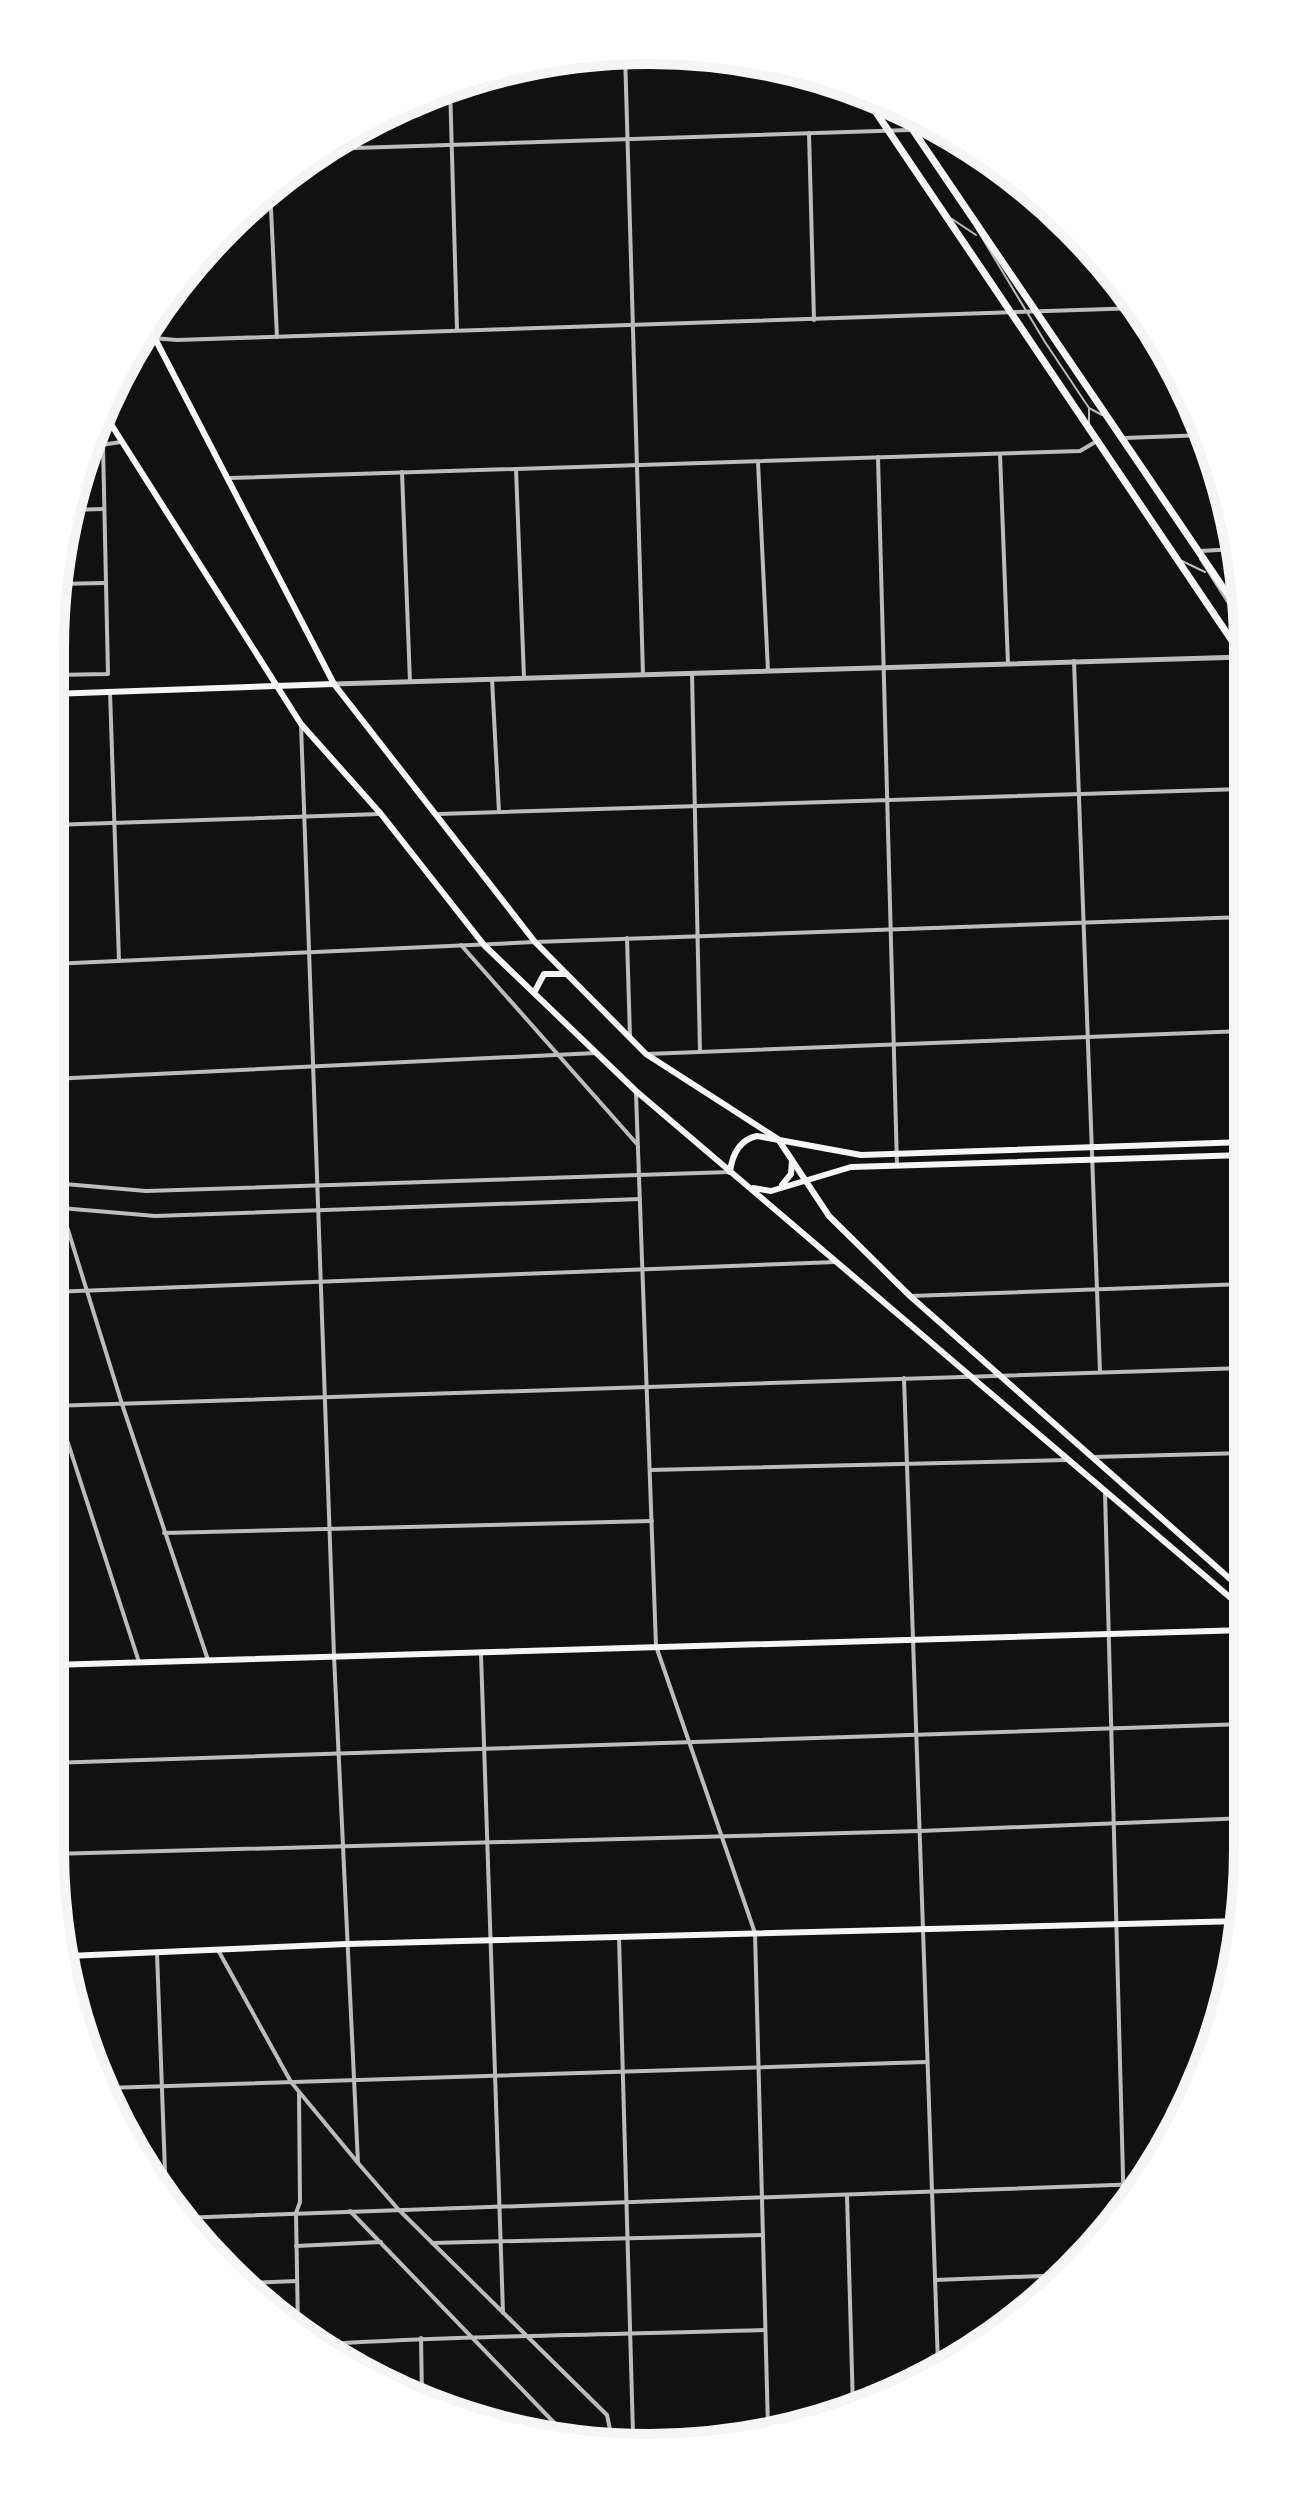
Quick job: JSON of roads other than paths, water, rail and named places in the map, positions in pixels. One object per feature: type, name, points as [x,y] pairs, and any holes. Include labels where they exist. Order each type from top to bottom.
[{"type":"main road","points":[[874,110],[951,218],[1089,430],[1234,643]]},
{"type":"main road","points":[[909,125],[1033,313],[1124,438],[1232,601]]},
{"type":"main road","points":[[154,337],[334,684],[439,814],[535,942],[646,1054],[778,1139],[829,1216],[910,1296],[1234,1582]]},
{"type":"main road","points":[[110,423],[301,724],[381,814],[484,945],[636,1091],[1234,1601]]},
{"type":"main road","points":[[64,694],[334,684]]},
{"type":"main road","points":[[535,991],[544,974],[566,974]]},
{"type":"main road","points":[[730,1172],[736,1151],[751,1137],[778,1139],[835,1153],[897,1155],[1234,1142]]},
{"type":"main road","points":[[746,1185],[762,1191],[780,1188],[851,1167],[1234,1155]]},
{"type":"main road","points":[[780,1188],[791,1174],[792,1156]]},
{"type":"main road","points":[[64,1665],[1234,1630]]},
{"type":"main road","points":[[74,1956],[347,1944],[1229,1921]]},
{"type":"street","points":[[625,65],[643,675]]},
{"type":"street","points":[[450,99],[457,331]]},
{"type":"street","points":[[347,148],[919,130]]},
{"type":"street","points":[[809,133],[814,320]]},
{"type":"street","points":[[271,203],[277,337]]},
{"type":"street","points":[[153,339],[1124,309]]},
{"type":"street","points":[[1124,438],[1193,436]]},
{"type":"street","points":[[230,478],[1080,451],[1097,441]]},
{"type":"street","points":[[64,675],[108,674],[103,446],[122,442]]},
{"type":"street","points":[[1000,454],[1008,664]]},
{"type":"street","points":[[878,457],[897,1166]]},
{"type":"street","points":[[758,461],[768,671]]},
{"type":"street","points":[[516,468],[524,678]]},
{"type":"street","points":[[402,472],[410,682]]},
{"type":"street","points":[[81,510],[104,509]]},
{"type":"street","points":[[1197,551],[1225,550]]},
{"type":"street","points":[[68,584],[106,583]]},
{"type":"street","points":[[334,684],[1234,657]]},
{"type":"street","points":[[1074,661],[1100,1372]]},
{"type":"street","points":[[692,673],[700,1052]]},
{"type":"street","points":[[492,679],[499,812]]},
{"type":"street","points":[[110,692],[119,962]]},
{"type":"street","points":[[301,724],[329,1530],[358,2163]]},
{"type":"street","points":[[439,814],[1079,791],[1234,789]]},
{"type":"street","points":[[64,825],[381,814]]},
{"type":"street","points":[[64,964],[627,938],[1234,917]]},
{"type":"street","points":[[627,938],[630,1040]]},
{"type":"street","points":[[461,945],[638,1145]]},
{"type":"street","points":[[646,1054],[1234,1031]]},
{"type":"street","points":[[64,1078],[596,1053]]},
{"type":"street","points":[[636,1091],[656,1646],[755,1933],[768,2422]]},
{"type":"street","points":[[64,1184],[146,1191],[639,1174],[711,1176],[730,1172]]},
{"type":"street","points":[[64,1208],[155,1216],[640,1199]]},
{"type":"street","points":[[64,1218],[164,1533],[208,1660]]},
{"type":"street","points":[[64,1292],[838,1262]]},
{"type":"street","points":[[910,1296],[1234,1284]]},
{"type":"street","points":[[64,1406],[1234,1368]]},
{"type":"street","points":[[904,1378],[938,2358]]},
{"type":"street","points":[[64,1439],[139,1662]]},
{"type":"street","points":[[1091,1457],[1234,1453]]},
{"type":"street","points":[[650,1470],[1070,1460]]},
{"type":"street","points":[[1105,1492],[1123,2191]]},
{"type":"street","points":[[164,1533],[652,1521]]},
{"type":"street","points":[[481,1651],[503,2313]]},
{"type":"street","points":[[64,1763],[1234,1724]]},
{"type":"street","points":[[64,1854],[920,1831],[1234,1818]]},
{"type":"street","points":[[619,1937],[633,2434]]},
{"type":"street","points":[[218,1950],[299,2093],[398,2209],[607,2415],[610,2433]]},
{"type":"street","points":[[157,1953],[165,2177]]},
{"type":"street","points":[[115,2088],[927,2062]]},
{"type":"street","points":[[298,2316],[299,2093]]},
{"type":"street","points":[[195,2217],[1127,2185]]},
{"type":"street","points":[[847,2195],[853,2397]]},
{"type":"street","points":[[350,2211],[558,2427]]},
{"type":"street","points":[[432,2243],[763,2235]]},
{"type":"street","points":[[296,2246],[381,2242]]},
{"type":"street","points":[[935,2280],[1049,2276]]},
{"type":"street","points":[[256,2283],[297,2281]]},
{"type":"street","points":[[337,2343],[473,2336],[530,2338],[765,2330]]},
{"type":"street","points":[[421,2338],[422,2388]]},
{"type":"street","points":[[640,2434],[696,2432]]},
{"type":"lane","points":[[970,213],[978,236],[1033,313],[1089,408],[1110,420]]},
{"type":"lane","points":[[951,218],[978,236]]},
{"type":"lane","points":[[1089,408],[1089,430]]},
{"type":"lane","points":[[1197,551],[1206,572],[1233,612]]},
{"type":"lane","points":[[1177,559],[1206,572]]}]
